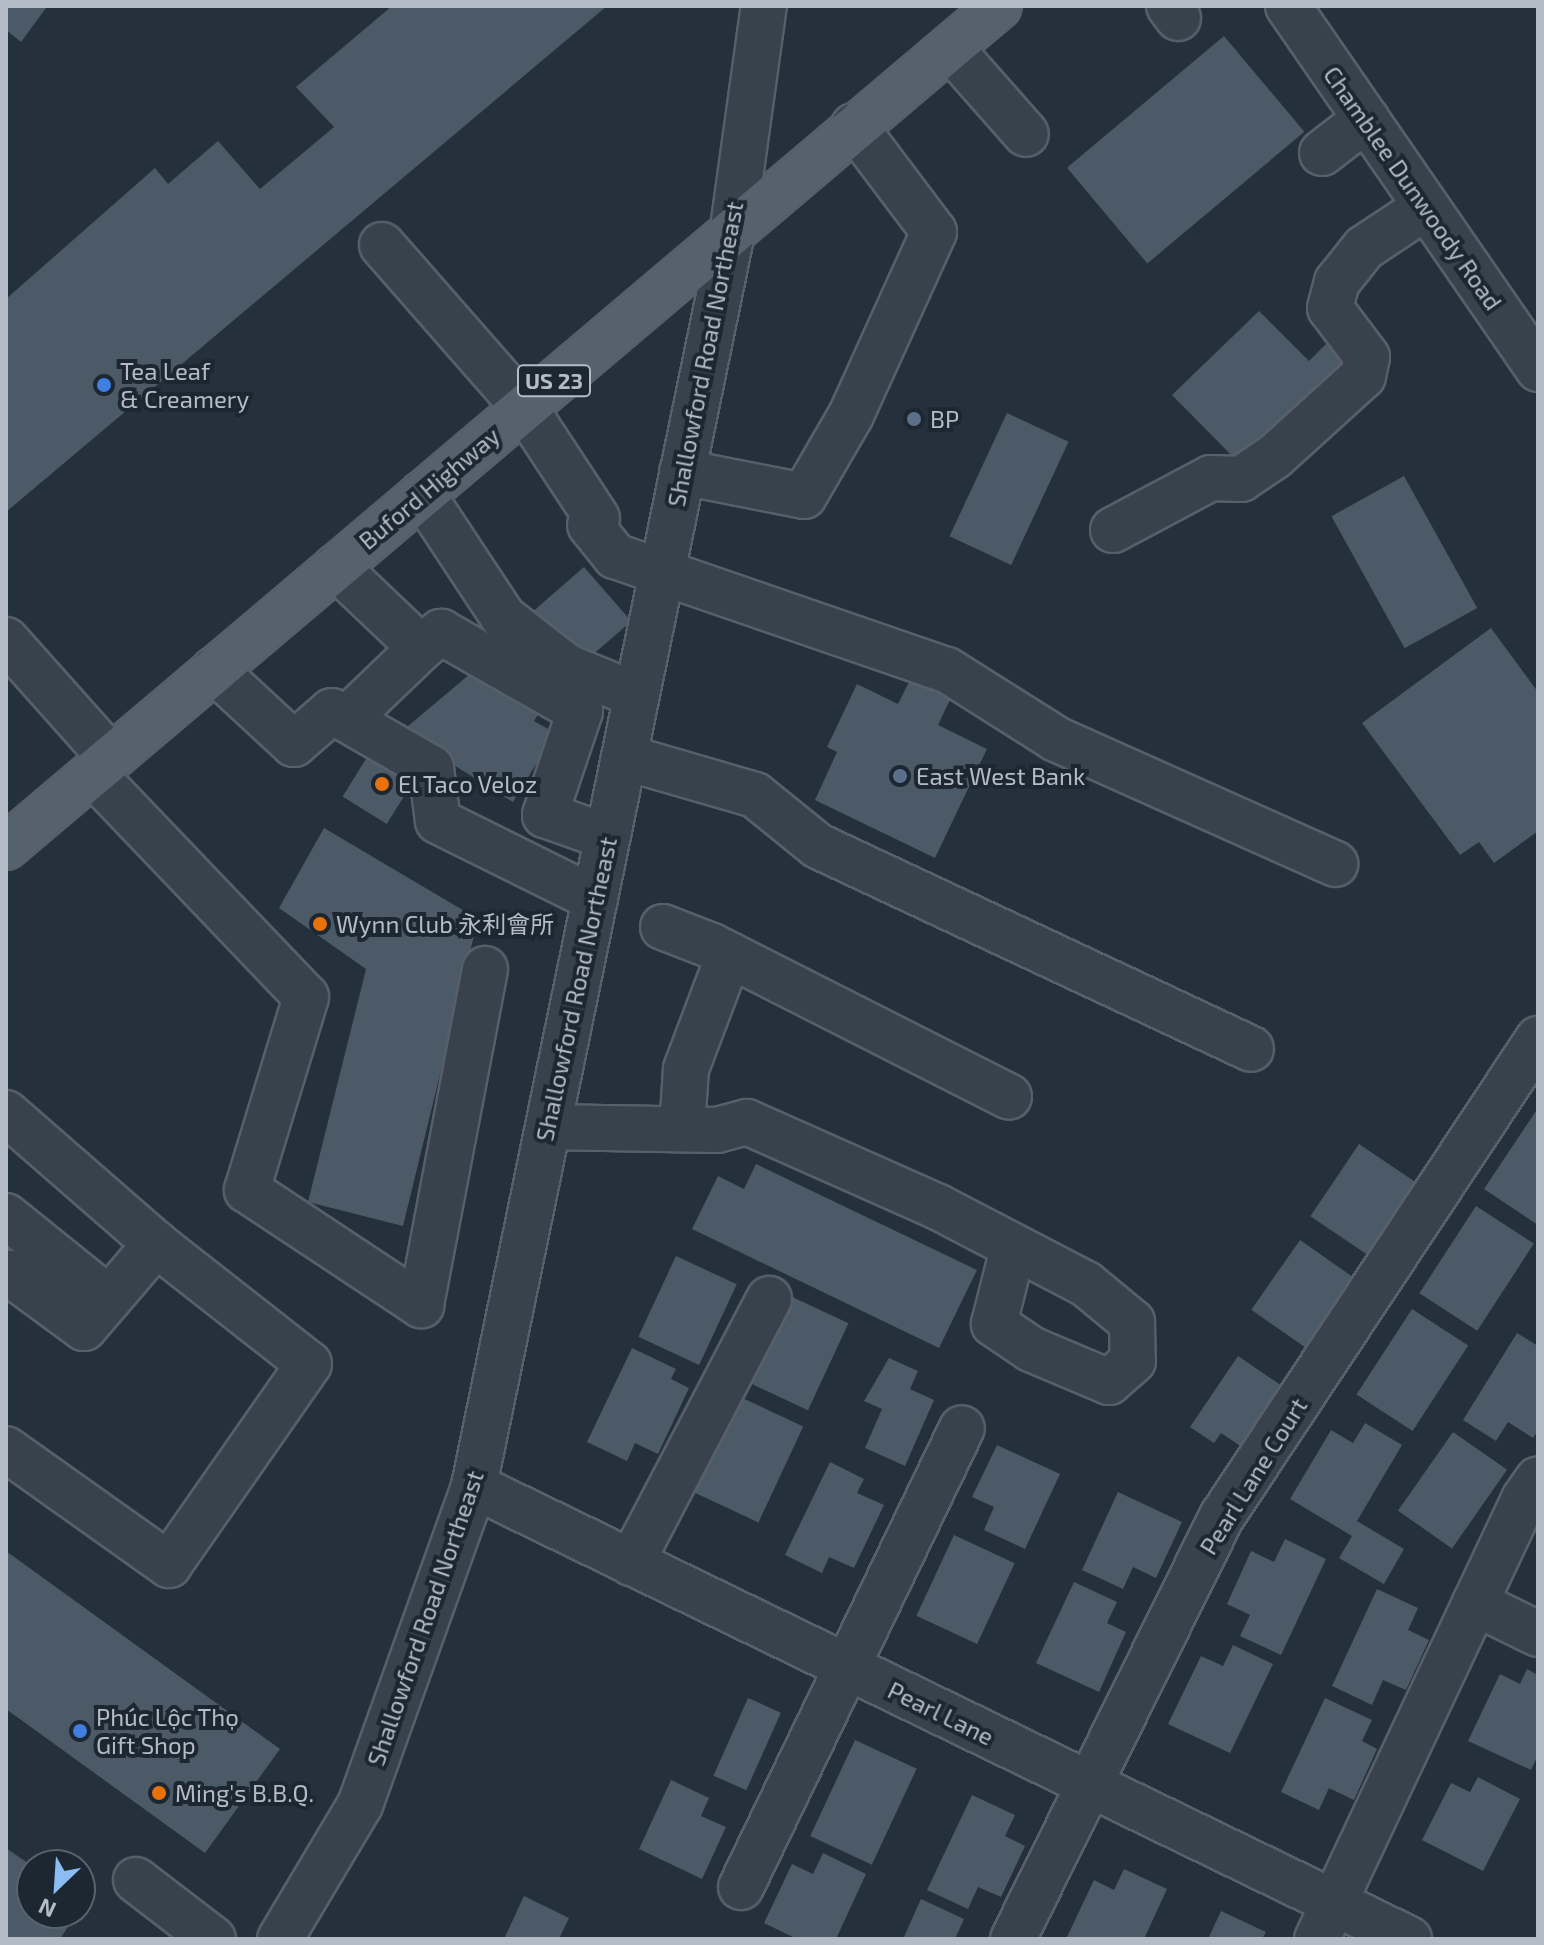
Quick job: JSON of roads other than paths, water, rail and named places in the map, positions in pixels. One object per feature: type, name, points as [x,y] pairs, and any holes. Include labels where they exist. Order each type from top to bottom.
[{"type":"main road","name":"Buford Highway","points":[[6,847],[733,228],[999,6]]},
{"type":"street","name":"Shallowford Road Northeast","points":[[280,1939],[360,1805],[474,1486],[733,228],[764,6]]},
{"type":"street","name":"Chamblee Dunwoody Road","points":[[1288,6],[1426,207],[1533,353]]},
{"type":"street","points":[[951,49],[1026,134]]},
{"type":"street","points":[[1322,153],[1366,119]]},
{"type":"street","points":[[682,472],[804,496],[851,415],[934,232],[854,126]]},
{"type":"street","points":[[1113,530],[1211,478],[1241,479],[1275,456],[1363,376],[1367,357],[1330,308],[1337,282],[1364,248],[1426,207]]},
{"type":"street","points":[[382,245],[524,407],[615,556],[947,670],[1056,739],[1335,864]]},
{"type":"street","points":[[422,494],[503,617],[567,667],[636,695]]},
{"type":"street","points":[[336,567],[421,648]]},
{"type":"street","points":[[347,719],[441,632],[580,711],[545,815],[607,837]]},
{"type":"street","points":[[6,640],[102,766],[306,997],[247,1190],[421,1305],[485,969]]},
{"type":"street","points":[[214,670],[294,744],[332,711],[431,768],[438,821],[595,899]]},
{"type":"street","points":[[624,757],[755,795],[818,846],[1251,1049]]},
{"type":"street","points":[[663,927],[729,955],[1009,1097]]},
{"type":"street","points":[[682,1129],[686,1069],[729,955]]},
{"type":"street","name":"Pearl Lane Court","points":[[1013,1939],[1087,1783],[1223,1515],[1538,1039]]},
{"type":"street","points":[[6,1113],[156,1244],[309,1364],[169,1565],[6,1449]]},
{"type":"street","points":[[548,1127],[717,1130],[747,1122],[938,1207],[1013,1249]]},
{"type":"street","points":[[6,1216],[109,1299]]},
{"type":"street","points":[[6,1278],[9,1273],[84,1328],[156,1244]]},
{"type":"street","points":[[631,1563],[769,1299]]},
{"type":"street","points":[[741,1887],[962,1428]]},
{"type":"street","points":[[1326,1921],[1475,1603],[1538,1479]]},
{"type":"street","name":"Pearl Lane","points":[[474,1486],[1087,1783],[1326,1921],[1409,1939]]},
{"type":"street","points":[[1475,1603],[1538,1634]]},
{"type":"street","points":[[136,1880],[213,1939]]},
{"type":"place","name":"Tea Leaf & Creamery","points":[[104,385]]},
{"type":"place","name":"BP","points":[[914,419]]},
{"type":"place","name":"East West Bank","points":[[900,776]]},
{"type":"place","name":"El Taco Veloz","points":[[382,784]]},
{"type":"place","name":"Wynn Club 永利會所","points":[[320,924]]},
{"type":"place","name":"Phúc Lộc Thọ Gift Shop","points":[[80,1731]]},
{"type":"place","name":"Ming's B.B.Q.","points":[[159,1793]]}]
